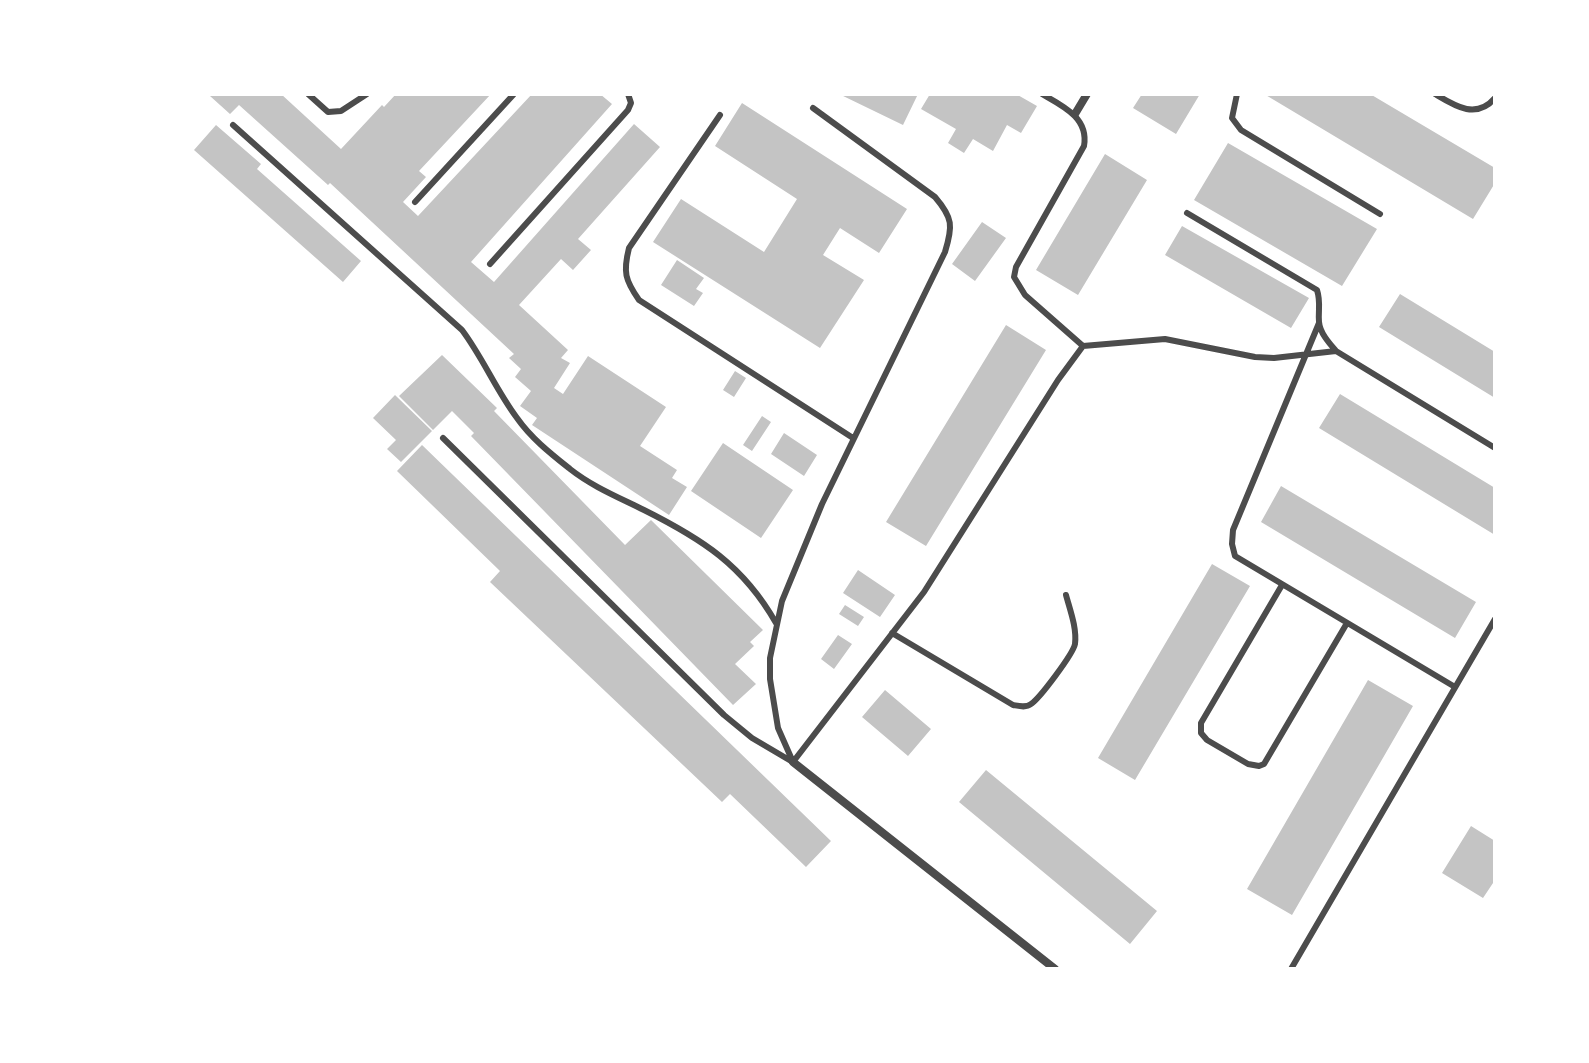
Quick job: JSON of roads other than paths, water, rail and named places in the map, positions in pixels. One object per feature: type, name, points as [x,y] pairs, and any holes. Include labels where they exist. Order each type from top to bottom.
[{"type":"street","points":[[1075,114],[1087,94]]},
{"type":"street","points":[[793,762],[1055,969]]},
{"type":"lane","points":[[308,94],[328,112],[341,111],[367,94]]},
{"type":"lane","points":[[415,202],[514,94]]},
{"type":"lane","points":[[490,264],[628,110],[631,103],[628,94]]},
{"type":"lane","points":[[1042,94],[1075,114],[1086,137],[1084,146],[1016,267],[1014,277],[1025,295],[1083,346],[1165,339],[1255,357],[1274,358],[1336,351]]},
{"type":"lane","points":[[1237,94],[1232,118],[1241,130],[1380,214]]},
{"type":"lane","points":[[1435,94],[1462,110],[1477,110],[1495,98]]},
{"type":"lane","points":[[793,762],[782,744],[772,701],[770,658],[782,601],[822,504],[945,252],[951,232],[948,212],[935,197],[813,108]]},
{"type":"lane","points":[[720,115],[629,248],[624,268],[629,284],[639,300],[853,438]]},
{"type":"lane","points":[[233,125],[462,330],[477,350],[510,409],[541,444],[591,484],[654,516],[729,563],[761,597],[776,623]]},
{"type":"lane","points":[[1187,213],[1309,283],[1317,290],[1321,301],[1319,323],[1308,354],[1233,530],[1235,556],[1455,687]]},
{"type":"lane","points":[[1319,323],[1325,338],[1336,351],[1495,448]]},
{"type":"lane","points":[[793,762],[930,583],[1058,380],[1083,346]]},
{"type":"lane","points":[[443,438],[724,715],[752,738],[793,762]]},
{"type":"lane","points":[[1282,585],[1201,723],[1203,737],[1221,748],[1253,766],[1269,760],[1347,623]]},
{"type":"lane","points":[[892,633],[1013,705],[1022,707],[1030,705],[1038,696],[1074,648],[1075,634],[1066,595]]},
{"type":"lane","points":[[1291,969],[1495,619]]}]
